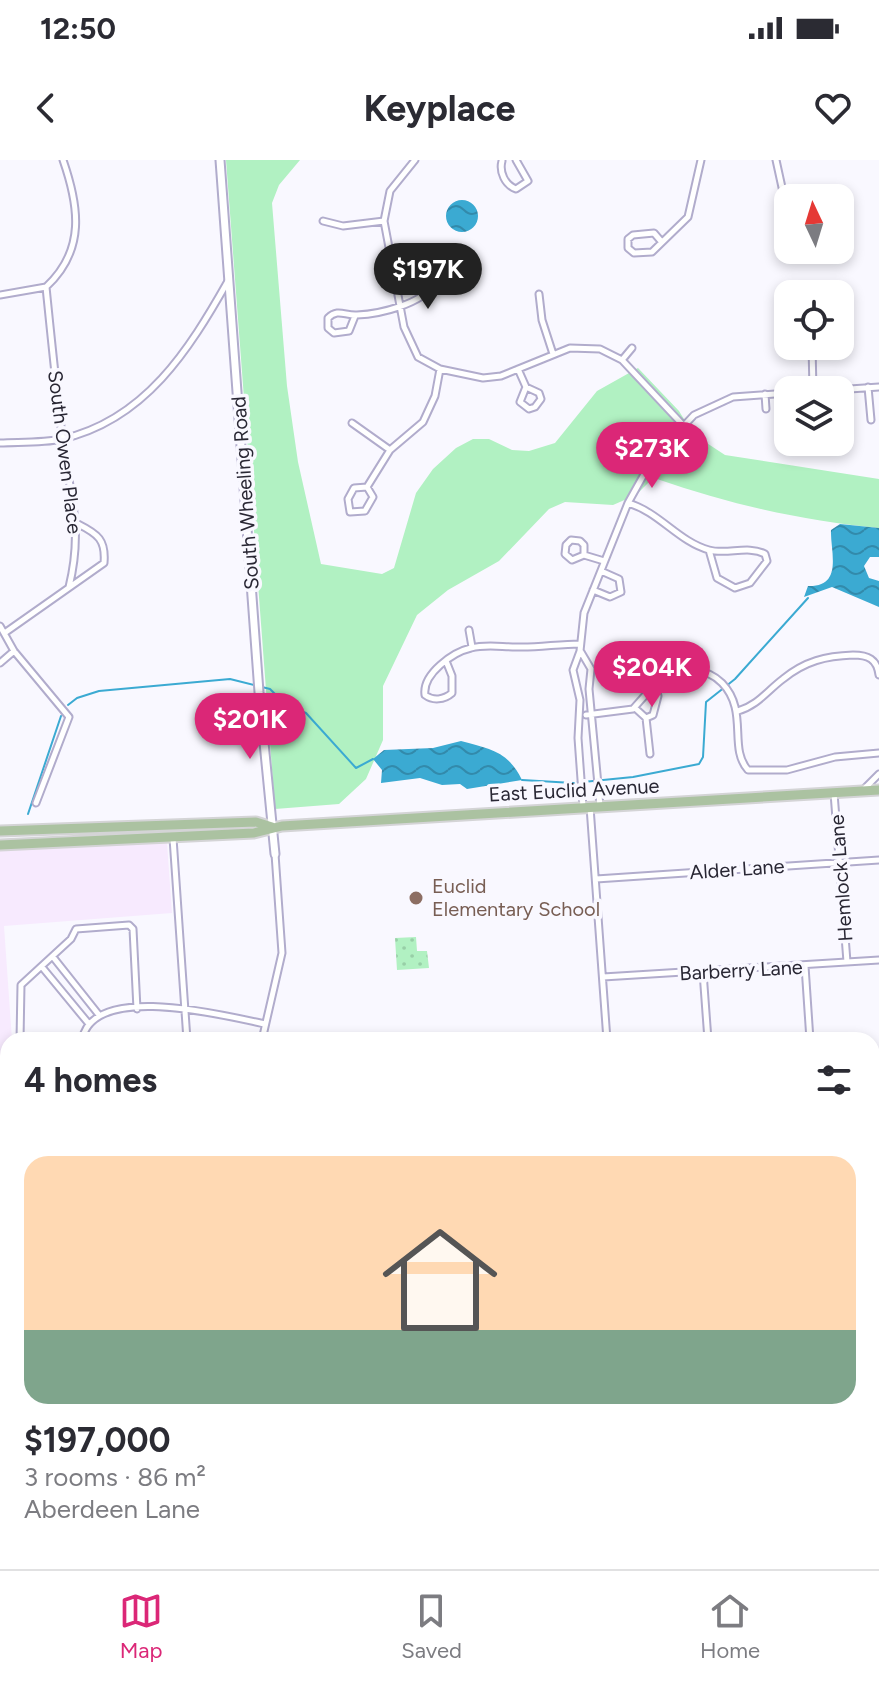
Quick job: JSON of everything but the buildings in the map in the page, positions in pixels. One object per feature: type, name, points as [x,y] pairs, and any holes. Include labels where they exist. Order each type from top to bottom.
[{"type":"main road","name":"East Euclid Avenue","points":[[0,845],[254,833],[272,827],[879,790]]},
{"type":"main road","name":"East Euclid Avenue","points":[[0,831],[256,822],[272,827]]},
{"type":"street","points":[[0,295],[46,287],[69,258],[77,234],[76,199],[63,160]]},
{"type":"street","name":"South Wheeling Road","points":[[220,160],[259,692],[275,854]]},
{"type":"street","points":[[503,160],[501,170],[508,184],[516,189],[528,181],[516,160]]},
{"type":"street","points":[[660,240],[654,233],[633,235],[628,239],[628,248],[634,253],[657,249],[660,240],[673,234],[688,217],[701,160]]},
{"type":"street","points":[[776,160],[781,184]]},
{"type":"street","points":[[411,161],[390,191],[384,221],[400,306],[412,348],[424,362],[440,369],[483,378],[518,369],[553,354],[590,347],[622,360],[682,424]]},
{"type":"street","points":[[323,221],[343,226],[384,221]]},
{"type":"street","points":[[0,443],[62,439],[118,418],[158,385],[198,334],[230,278]]},
{"type":"street","points":[[355,316],[349,331],[334,333],[328,328],[328,318],[334,313],[344,312],[355,316],[400,306],[423,297],[435,284]]},
{"type":"street","name":"South Owen Place","points":[[46,287],[62,439],[78,524],[69,587]]},
{"type":"street","points":[[539,294],[542,320],[553,354]]},
{"type":"street","points":[[622,360],[632,348]]},
{"type":"street","points":[[367,487],[390,450],[423,422],[435,396],[440,369]]},
{"type":"street","points":[[518,369],[526,387],[539,393],[541,399],[529,409],[520,402],[521,392],[526,387]]},
{"type":"street","points":[[868,387],[871,420]]},
{"type":"street","points":[[854,388],[879,387]]},
{"type":"street","points":[[765,394],[766,409]]},
{"type":"street","points":[[606,1032],[591,807],[582,787],[580,700],[573,670],[580,647],[584,613],[628,503],[652,460],[682,424],[718,402],[774,394]]},
{"type":"street","points":[[352,423],[390,450]]},
{"type":"street","points":[[367,487],[373,497],[365,511],[350,512],[348,499],[354,488],[367,487]]},
{"type":"street","points":[[628,503],[651,512],[709,550],[755,550],[765,554],[767,561],[750,583],[735,588],[717,578],[709,550]]},
{"type":"street","points":[[6,632],[69,587],[90,576],[104,563],[106,547],[97,534],[78,524]]},
{"type":"street","points":[[584,555],[585,548],[580,541],[571,540],[566,545],[565,554],[572,560],[584,555],[604,561]]},
{"type":"street","points":[[593,590],[610,597],[621,592],[622,582],[601,571]]},
{"type":"street","points":[[0,626],[14,651],[69,717],[36,803]]},
{"type":"street","points":[[469,630],[472,647]]},
{"type":"street","points":[[446,661],[451,672],[452,693],[444,698],[430,698],[425,695],[426,683],[446,661],[472,647],[580,647]]},
{"type":"street","points":[[580,647],[591,669],[589,714],[598,784],[591,807]]},
{"type":"street","points":[[0,663],[14,651]]},
{"type":"street","points":[[738,711],[757,704],[801,666],[825,657],[866,656],[874,661],[879,675]]},
{"type":"street","points":[[589,714],[635,708],[663,675],[690,670],[709,673],[728,690],[738,711],[742,763],[751,772],[787,770],[835,757],[879,753]]},
{"type":"street","points":[[646,718],[653,715],[656,708],[654,682]]},
{"type":"street","points":[[635,708],[646,718],[650,754]]},
{"type":"street","points":[[862,791],[879,774]]},
{"type":"street","name":"Hemlock Lane","points":[[834,793],[847,962]]},
{"type":"street","points":[[173,838],[187,1032]]},
{"type":"street","points":[[264,1032],[282,953],[275,854]]},
{"type":"street","name":"Alder Lane","points":[[596,879],[879,860]]},
{"type":"street","points":[[20,1032],[18,991],[76,929],[129,925],[133,929],[137,1009]]},
{"type":"street","points":[[53,957],[99,1015]]},
{"type":"street","name":"Barberry Lane","points":[[603,977],[879,960]]},
{"type":"street","points":[[805,966],[809,1032]]},
{"type":"street","points":[[42,967],[89,1024]]},
{"type":"street","points":[[703,972],[707,1032]]},
{"type":"street","points":[[86,1032],[99,1015],[137,1009],[185,1007],[265,1024]]},
{"type":"shaded area","points":[[167,843],[172,913],[4,926],[11,1032],[0,1032],[0,849]]},
{"type":"green space","points":[[226,160],[300,160],[279,185],[272,203],[287,386],[298,462],[321,564],[382,574],[394,568],[416,493],[433,469],[456,448],[473,439],[489,439],[512,450],[529,451],[555,443],[597,391],[638,368],[679,411],[693,434],[725,455],[879,479],[879,528],[766,510],[657,479],[651,480],[636,495],[613,505],[565,502],[549,509],[499,561],[448,590],[417,615],[383,686],[383,740],[366,779],[339,804],[275,809]]},
{"type":"green space","points":[[416,937],[417,951],[427,951],[429,968],[397,970],[395,938]]},
{"type":"water","points":[[462,200],[473,205],[478,216],[473,227],[462,232],[451,227],[446,216],[451,205]]},
{"type":"water","points":[[840,524],[879,528],[879,557],[870,557],[864,566],[869,578],[879,581],[879,607],[832,587],[804,597],[808,586],[827,581],[831,574],[831,530]]},
{"type":"water","points":[[461,741],[504,757],[522,780],[467,789],[460,784],[442,785],[420,778],[381,783],[382,770],[373,759],[384,750],[433,748]]},
{"type":"waterway","points":[[522,780],[573,783],[633,777],[699,764],[703,757],[706,702],[735,679],[808,598]]},
{"type":"waterway","points":[[68,705],[77,698],[99,691],[230,679],[270,689],[286,705],[306,713],[356,768],[373,759]]},
{"type":"waterway","points":[[28,814],[61,716]]},
{"type":"place","name":"Euclid Elementary School","points":[[416,898]]}]
